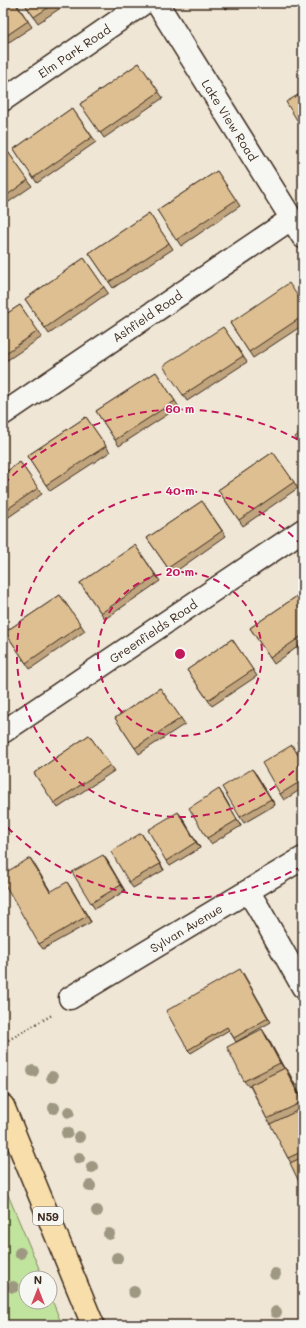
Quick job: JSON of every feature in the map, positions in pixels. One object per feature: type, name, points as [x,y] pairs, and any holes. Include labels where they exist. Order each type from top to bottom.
[{"type":"main road","name":"N59","points":[[3,1106],[93,1325]]},
{"type":"street","name":"Elm Park Road","points":[[3,100],[144,3]]},
{"type":"street","name":"Lake View Road","points":[[157,3],[303,237]]},
{"type":"street","name":"Ashfield Road","points":[[3,414],[291,219]]},
{"type":"street","name":"Greenfields Road","points":[[3,732],[303,530]]},
{"type":"street","name":"Sylvan Avenue","points":[[70,998],[303,858]]},
{"type":"street","points":[[248,891],[303,987]]},
{"type":"path","points":[[5,1042],[61,1010],[70,998]]},
{"type":"green space","points":[[3,1183],[40,1270],[18,1270],[18,1310],[56,1310],[62,1325],[4,1325]]},
{"type":"building","points":[[3,3],[15,3],[28,21],[3,38]]},
{"type":"building","points":[[24,3],[55,3],[34,17]]},
{"type":"building","points":[[139,63],[159,92],[100,133],[80,104]]},
{"type":"building","points":[[303,92],[303,130],[286,102]]},
{"type":"building","points":[[72,108],[92,137],[33,178],[14,149]]},
{"type":"building","points":[[8,152],[28,180],[3,198],[3,155]]},
{"type":"building","points":[[217,171],[236,200],[176,240],[157,210]]},
{"type":"building","points":[[149,213],[169,243],[109,282],[89,253]]},
{"type":"building","points":[[84,258],[104,287],[45,328],[25,299]]},
{"type":"building","points":[[289,283],[303,304],[303,316],[249,352],[230,323]]},
{"type":"building","points":[[20,305],[38,331],[3,355],[3,316]]},
{"type":"building","points":[[223,327],[243,356],[183,395],[163,366]]},
{"type":"building","points":[[156,372],[175,401],[115,440],[96,411]]},
{"type":"building","points":[[86,417],[106,446],[46,485],[27,456]]},
{"type":"building","points":[[303,431],[303,450],[295,437]]},
{"type":"building","points":[[273,452],[294,482],[239,520],[218,490]]},
{"type":"building","points":[[20,462],[38,488],[3,512],[3,474]]},
{"type":"building","points":[[202,501],[222,531],[168,568],[147,538]]},
{"type":"building","points":[[135,545],[156,576],[101,613],[80,583]]},
{"type":"building","points":[[303,592],[303,635],[270,658],[250,628]]},
{"type":"building","points":[[60,595],[81,625],[26,663],[5,632]]},
{"type":"building","points":[[232,639],[253,670],[208,700],[187,670]]},
{"type":"building","points":[[160,688],[181,718],[135,748],[115,718]]},
{"type":"building","points":[[89,735],[110,765],[54,803],[34,773]]},
{"type":"building","points":[[303,738],[303,751],[297,742]]},
{"type":"building","points":[[292,745],[303,763],[303,780],[280,794],[262,763]]},
{"type":"building","points":[[252,769],[271,799],[240,817],[222,787]]},
{"type":"building","points":[[219,789],[237,820],[207,838],[189,808]]},
{"type":"building","points":[[178,812],[196,842],[166,861],[148,830]]},
{"type":"building","points":[[141,833],[160,864],[129,882],[111,852]]},
{"type":"building","points":[[103,855],[121,885],[91,903],[72,872]]},
{"type":"building","points":[[30,858],[50,892],[67,882],[87,916],[39,944],[3,881],[3,874]]},
{"type":"building","points":[[240,969],[268,1018],[234,1038],[227,1027],[188,1050],[166,1011]]},
{"type":"building","points":[[262,1029],[280,1063],[244,1081],[227,1047]]},
{"type":"building","points":[[285,1068],[302,1102],[267,1119],[250,1085]]},
{"type":"building","points":[[303,1108],[303,1151],[288,1158],[270,1124]]},
{"type":"building","points":[[303,1157],[303,1190],[290,1163]]}]
